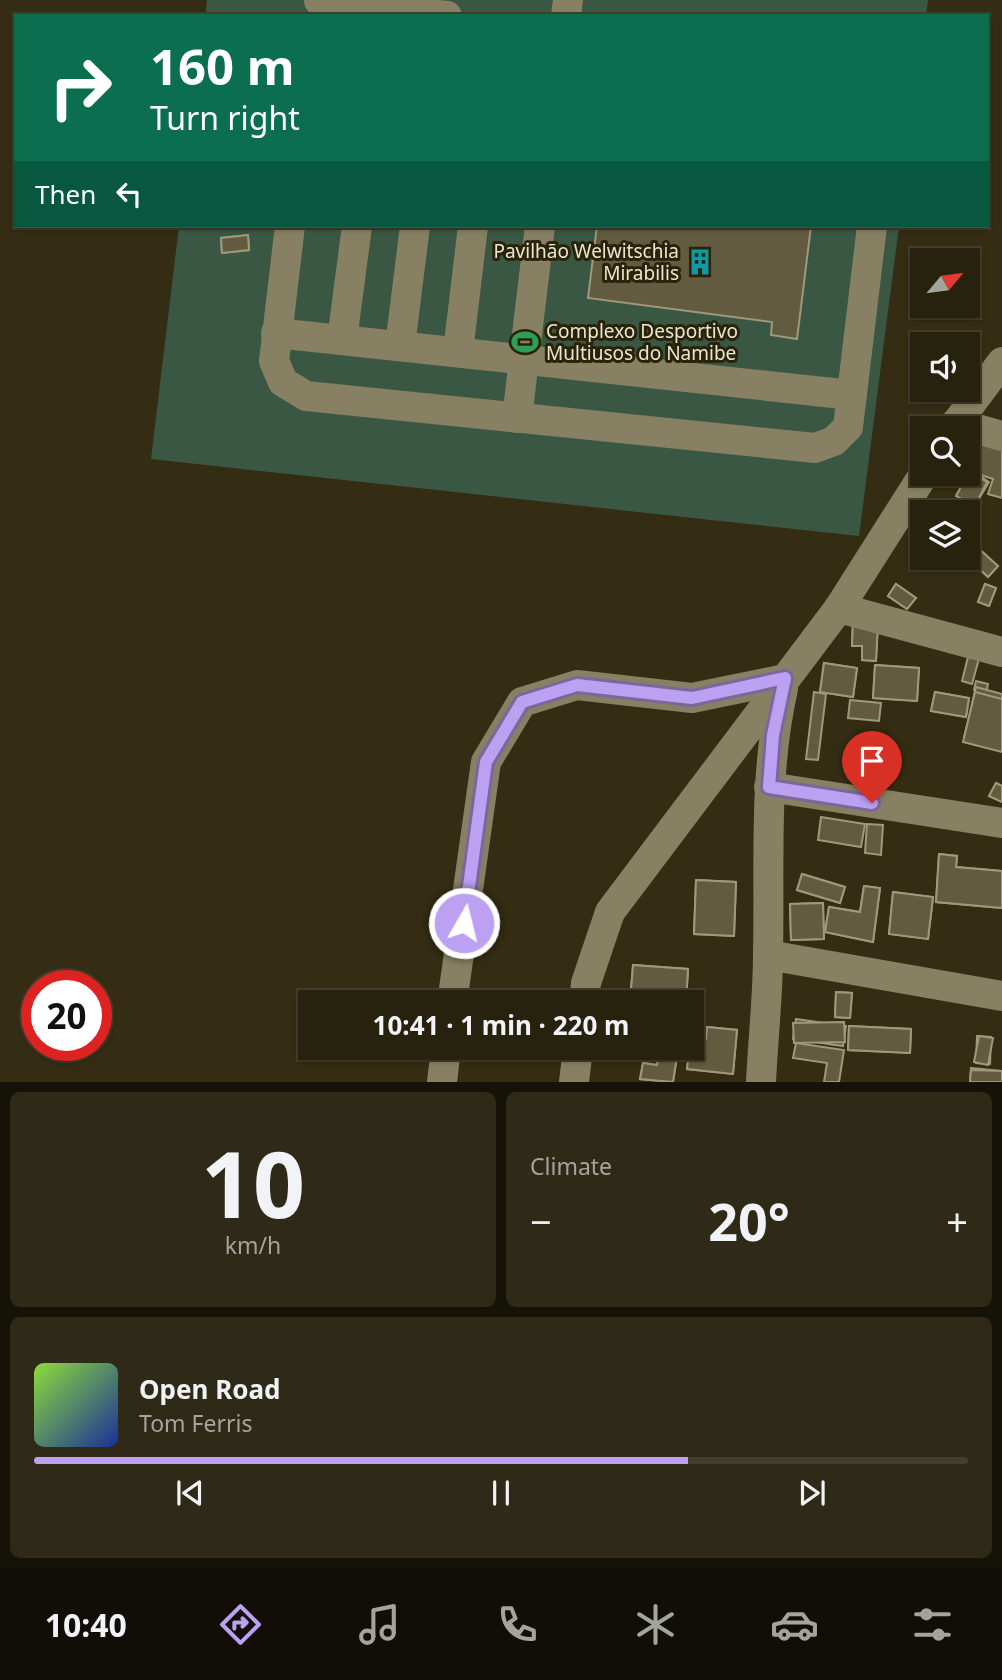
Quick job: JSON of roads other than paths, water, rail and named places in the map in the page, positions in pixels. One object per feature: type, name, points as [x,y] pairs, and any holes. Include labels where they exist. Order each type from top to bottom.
[{"type":"street","points":[[319,6],[422,14]]},
{"type":"street","points":[[290,228],[274,362],[283,382],[306,397],[815,448],[834,441],[848,428],[872,228]]},
{"type":"street","points":[[342,340],[357,228]]},
{"type":"street","points":[[400,346],[415,228]]},
{"type":"street","points":[[458,352],[473,228]]},
{"type":"street","points":[[517,418],[540,228]]},
{"type":"street","points":[[276,333],[852,395]]},
{"type":"street","points":[[962,416],[1002,362]]},
{"type":"street","points":[[980,431],[1002,436]]},
{"type":"street","points":[[585,990],[610,912],[839,608],[916,486]]},
{"type":"street","points":[[839,608],[1002,652]]},
{"type":"street","points":[[761,1082],[768,955],[769,787],[773,735],[785,678]]},
{"type":"street","points":[[454,990],[486,762],[522,702],[577,685],[692,698],[785,678]]},
{"type":"street","points":[[769,787],[1002,823]]},
{"type":"street","points":[[768,955],[1002,996]]},
{"type":"street","points":[[442,1082],[445,1060]]},
{"type":"street","points":[[573,1082],[576,1060]]},
{"type":"place","name":"Pavilhão Welwitschia Mirabilis","points":[[700,262]]},
{"type":"place","name":"Complexo Desportivo Multiusos do Namibe","points":[[525,342]]}]
